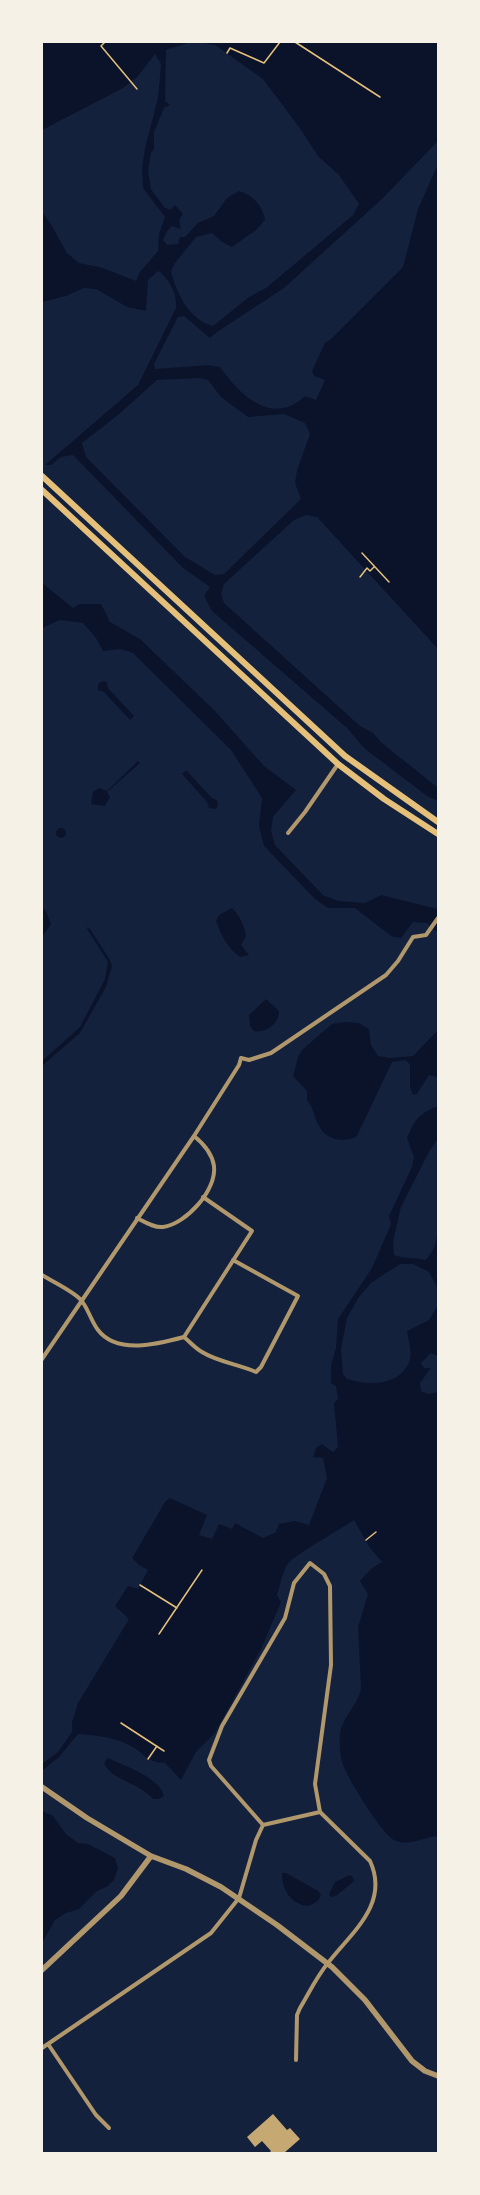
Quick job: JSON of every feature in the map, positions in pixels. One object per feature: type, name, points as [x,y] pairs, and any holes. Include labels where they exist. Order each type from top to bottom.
[{"type":"main road","points":[[42,476],[345,756],[438,822]]},
{"type":"main road","points":[[42,490],[338,764],[384,799],[438,834]]},
{"type":"street","points":[[288,833],[305,812],[338,764]]},
{"type":"street","points":[[42,1359],[194,1136],[239,1064],[241,1058],[249,1060],[261,1058],[277,1049],[386,975],[398,961],[413,936],[426,935],[438,918]]},
{"type":"street","points":[[137,1218],[153,1225],[163,1227],[185,1217],[198,1206],[213,1178],[214,1167],[207,1148],[194,1136]]},
{"type":"street","points":[[42,1275],[81,1300],[97,1329],[110,1341],[121,1344],[148,1345],[184,1337],[252,1231],[203,1197]]},
{"type":"street","points":[[184,1337],[201,1351],[212,1357],[239,1364],[256,1372],[261,1367],[298,1296],[233,1260]]},
{"type":"street","points":[[263,1825],[211,1766],[209,1760],[222,1726],[285,1618],[294,1583],[310,1563],[324,1574],[330,1586],[331,1665],[315,1784],[320,1812],[336,1829],[365,1854],[375,1870],[375,1884],[366,1918],[327,1963],[297,2015],[296,2060]]},
{"type":"street","points":[[42,1787],[86,1818],[151,1856],[186,1870],[239,1898],[327,1963],[365,2000],[412,2061],[425,2071],[438,2076]]},
{"type":"street","points":[[263,1825],[320,1812]]},
{"type":"street","points":[[42,2048],[211,1933],[239,1898],[256,1840],[263,1825]]},
{"type":"street","points":[[42,1970],[120,1896],[151,1856]]},
{"type":"street","points":[[48,2044],[96,2115],[109,2128]]},
{"type":"path","points":[[105,42],[101,46],[137,89]]},
{"type":"path","points":[[227,53],[230,48],[264,63],[280,42]]},
{"type":"path","points":[[295,42],[380,97]]},
{"type":"path","points":[[362,553],[389,582]]},
{"type":"path","points":[[360,577],[367,568],[370,571],[375,567]]},
{"type":"path","points":[[366,1540],[376,1532]]},
{"type":"path","points":[[160,1634],[202,1570]]},
{"type":"path","points":[[140,1585],[177,1608]]},
{"type":"path","points":[[121,1723],[164,1751]]},
{"type":"path","points":[[148,1759],[157,1746]]},
{"type":"water","points":[[42,42],[191,42],[166,50],[165,101],[170,105],[164,108],[154,132],[154,149],[151,153],[148,171],[151,189],[164,207],[170,210],[175,205],[183,214],[179,220],[181,229],[172,226],[167,231],[163,240],[167,245],[178,244],[180,237],[185,237],[198,223],[214,216],[227,198],[239,191],[256,201],[262,210],[265,220],[256,230],[232,247],[222,242],[212,233],[196,237],[175,263],[171,271],[176,288],[190,311],[197,318],[213,326],[249,297],[266,288],[353,215],[359,204],[339,175],[318,156],[299,127],[263,79],[215,45],[197,42],[438,42],[438,141],[382,199],[284,288],[210,338],[184,316],[178,317],[154,364],[155,369],[208,365],[220,367],[237,388],[247,397],[258,404],[269,408],[281,408],[293,405],[305,396],[316,400],[325,380],[314,376],[312,371],[325,343],[331,339],[403,267],[418,209],[438,164],[438,649],[317,517],[306,515],[294,520],[224,584],[221,594],[224,603],[360,726],[373,733],[382,743],[438,788],[438,801],[427,796],[364,748],[347,728],[212,611],[204,596],[210,587],[183,568],[73,455],[61,457],[51,465],[45,465],[138,385],[176,308],[172,287],[165,277],[158,271],[148,280],[146,311],[127,307],[96,289],[84,288],[66,296],[42,302],[42,212],[67,253],[79,263],[103,268],[136,281],[140,272],[158,251],[159,234],[165,217],[143,188],[142,169],[145,148],[158,98],[161,64],[155,54],[138,76],[123,88],[42,130]],"holes":[[[199,378],[208,380],[221,397],[248,417],[284,414],[305,423],[310,434],[297,470],[295,483],[301,499],[224,574],[215,575],[185,557],[86,457],[82,443],[118,415],[157,380]]]},
{"type":"water","points":[[42,583],[73,608],[80,604],[101,604],[110,622],[140,639],[215,711],[264,766],[296,790],[273,817],[271,831],[275,845],[323,895],[338,901],[365,903],[381,895],[438,909],[438,933],[427,923],[413,922],[401,938],[391,936],[355,908],[328,908],[315,899],[264,846],[259,826],[262,798],[231,750],[133,653],[121,649],[103,651],[96,638],[83,623],[60,620],[42,628]]},
{"type":"water","points":[[103,681],[107,682],[108,688],[134,716],[130,720],[104,692],[98,690],[98,684]]},
{"type":"water","points":[[138,761],[140,763],[107,792],[110,797],[105,806],[91,804],[93,792],[99,788],[107,791]]},
{"type":"water","points":[[186,770],[212,798],[217,800],[218,805],[216,809],[209,808],[207,802],[182,774]]},
{"type":"water","points":[[59,828],[63,828],[65,829],[65,837],[59,838],[56,835],[56,831]]},
{"type":"water","points":[[42,908],[46,911],[51,924],[42,937]]},
{"type":"water","points":[[232,908],[243,924],[246,936],[241,945],[249,955],[240,957],[228,946],[216,921],[219,915]]},
{"type":"water","points":[[86,927],[90,929],[110,960],[112,966],[106,987],[80,1033],[42,1066],[42,1061],[80,1027],[105,979],[108,962]]},
{"type":"water","points":[[266,999],[279,1011],[277,1020],[271,1027],[263,1031],[254,1031],[250,1026],[249,1015]]},
{"type":"water","points":[[345,1022],[359,1023],[369,1029],[371,1045],[378,1056],[390,1058],[413,1056],[438,1030],[438,1077],[429,1075],[417,1094],[413,1095],[410,1087],[410,1065],[406,1060],[392,1062],[357,1136],[347,1140],[342,1140],[326,1135],[322,1131],[307,1100],[307,1091],[293,1076],[298,1057],[302,1050],[332,1024]]},
{"type":"water","points":[[438,1106],[438,1139],[430,1150],[401,1207],[393,1242],[394,1255],[425,1260],[434,1248],[438,1226],[438,1297],[436,1285],[429,1272],[413,1264],[400,1264],[371,1283],[359,1297],[347,1318],[341,1349],[343,1374],[347,1379],[365,1383],[374,1383],[392,1379],[406,1368],[410,1359],[407,1331],[429,1320],[438,1305],[438,1356],[431,1353],[421,1363],[424,1368],[431,1368],[420,1383],[421,1391],[428,1394],[438,1392],[438,1836],[412,1842],[396,1841],[390,1837],[374,1818],[350,1780],[342,1762],[340,1752],[340,1734],[347,1716],[357,1700],[361,1688],[358,1627],[368,1594],[360,1581],[371,1569],[382,1562],[370,1548],[354,1520],[298,1555],[287,1565],[282,1576],[277,1595],[281,1602],[261,1649],[215,1733],[196,1752],[181,1780],[165,1763],[150,1760],[133,1747],[121,1741],[92,1735],[78,1734],[59,1757],[42,1771],[42,1764],[58,1752],[72,1732],[72,1722],[78,1703],[129,1619],[115,1606],[128,1586],[138,1589],[148,1570],[139,1565],[132,1558],[165,1502],[170,1498],[207,1515],[199,1535],[212,1539],[219,1524],[232,1529],[235,1523],[263,1538],[276,1532],[279,1524],[295,1521],[309,1525],[327,1478],[323,1458],[313,1457],[316,1448],[322,1444],[333,1452],[338,1447],[334,1403],[338,1399],[336,1386],[331,1383],[331,1365],[336,1348],[338,1319],[372,1268],[391,1224],[389,1216],[412,1167],[414,1157],[407,1138],[415,1122],[426,1112]]},
{"type":"water","points":[[108,1758],[149,1778],[161,1789],[164,1796],[159,1799],[153,1799],[140,1788],[113,1774],[104,1763]]},
{"type":"water","points":[[42,1811],[53,1816],[66,1834],[78,1843],[88,1844],[115,1858],[118,1868],[114,1880],[108,1886],[97,1891],[79,1909],[66,1913],[55,1920],[42,1943]]},
{"type":"water","points":[[282,1873],[286,1873],[318,1891],[321,1895],[318,1901],[309,1906],[297,1903],[293,1900],[286,1891],[282,1879]]},
{"type":"water","points":[[350,1875],[353,1877],[354,1881],[336,1896],[331,1897],[329,1894],[335,1882]]},
{"type":"building","points":[[273,2114],[287,2130],[290,2128],[300,2139],[284,2153],[269,2153],[271,2151],[262,2141],[255,2147],[247,2137]]}]
